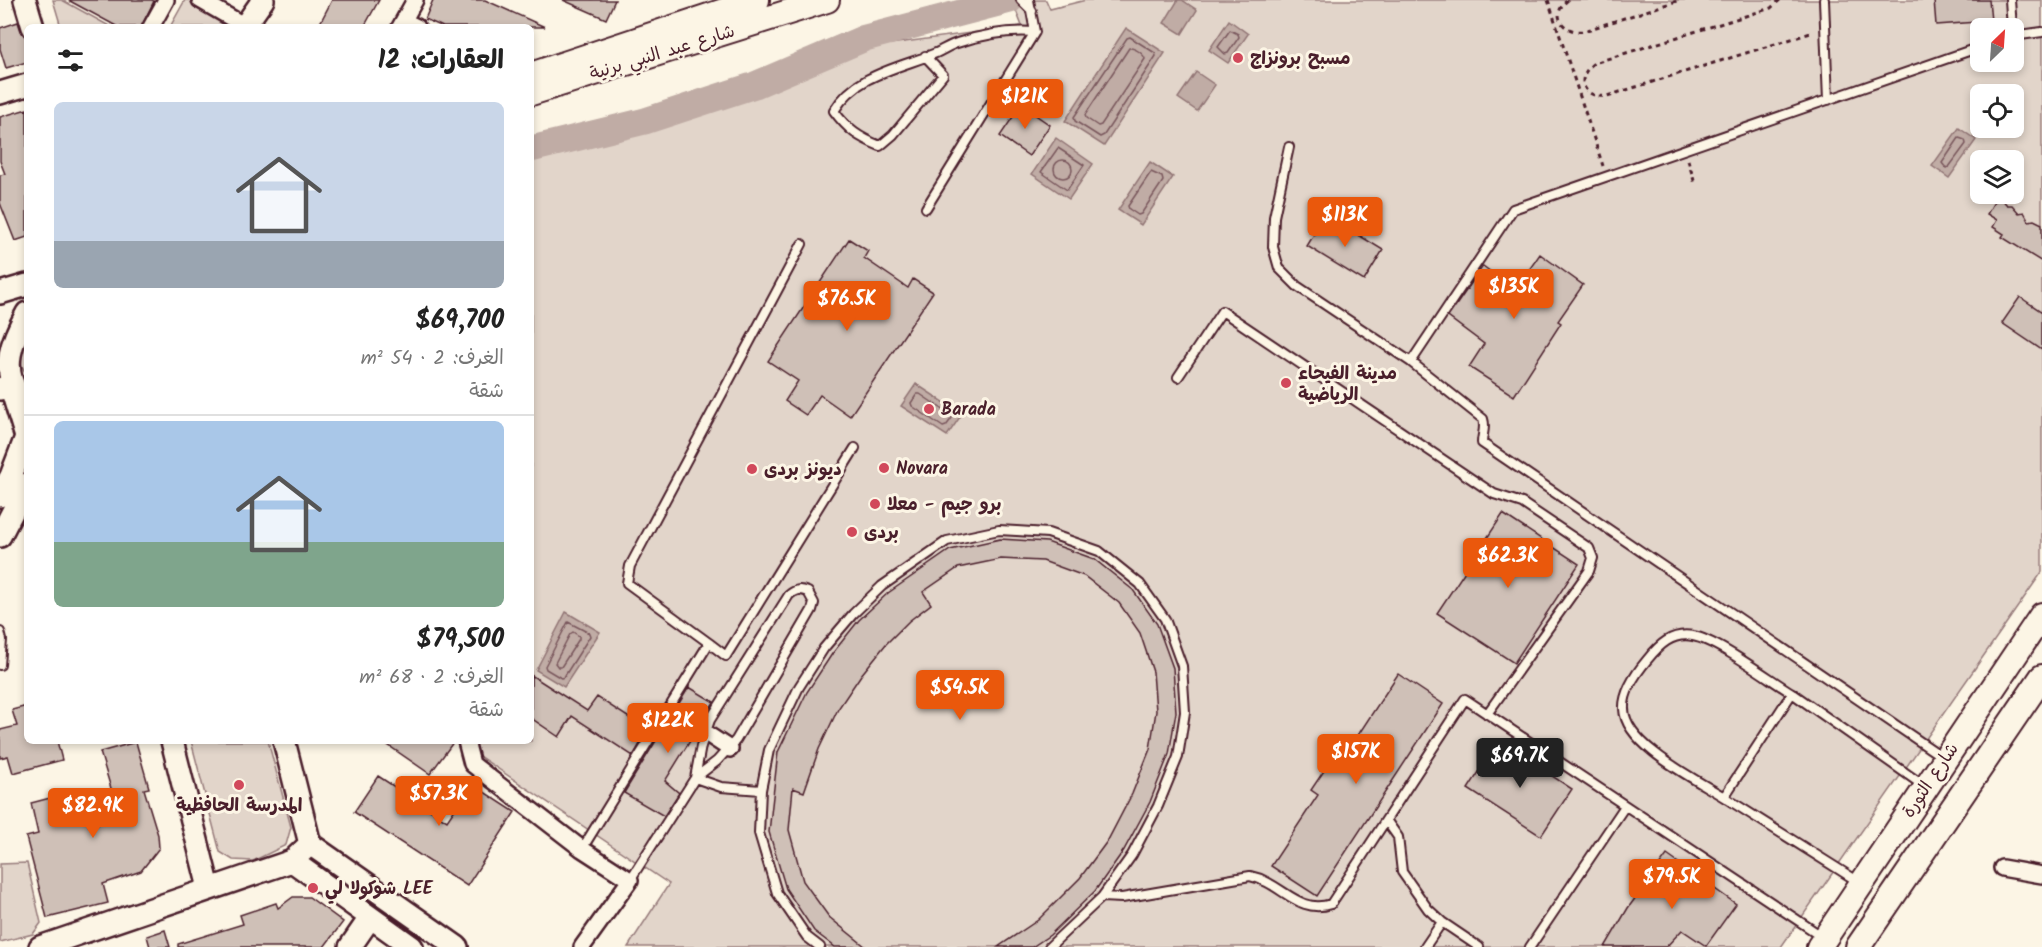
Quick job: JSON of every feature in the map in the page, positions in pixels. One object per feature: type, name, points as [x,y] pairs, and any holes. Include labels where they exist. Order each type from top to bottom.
[{"type":"main road","points":[[25,0],[32,24]]},
{"type":"main road","points":[[246,24],[263,0]]},
{"type":"main road","points":[[260,24],[276,0]]},
{"type":"main road","name":"شارع عبد النبي برنية","points":[[534,74],[757,0]]},
{"type":"main road","name":"شارع عبد النبي برنية","points":[[534,92],[827,0]]},
{"type":"main road","points":[[0,93],[24,86]]},
{"type":"main road","points":[[0,293],[24,286]]},
{"type":"main road","points":[[24,319],[11,343],[6,363],[5,387],[24,432]]},
{"type":"main road","points":[[5,387],[24,402]]},
{"type":"main road","points":[[0,496],[11,476],[24,442]]},
{"type":"main road","points":[[0,536],[24,490]]},
{"type":"main road","name":"شارع الثورة","points":[[1822,943],[2042,615]]},
{"type":"main road","name":"شارع الثورة","points":[[1858,947],[2040,685]]},
{"type":"main road","points":[[173,744],[209,888]]},
{"type":"main road","points":[[285,744],[310,844],[457,947]]},
{"type":"main road","points":[[40,947],[292,861],[310,844]]},
{"type":"main road","points":[[292,861],[411,947]]},
{"type":"main road","points":[[350,947],[370,918]]},
{"type":"street","points":[[153,24],[166,0]]},
{"type":"street","points":[[200,0],[239,24]]},
{"type":"street","points":[[407,24],[415,0]]},
{"type":"street","points":[[704,732],[730,749]]},
{"type":"street","points":[[467,744],[472,764],[582,849],[630,880],[582,947]]},
{"type":"street","points":[[2002,868],[2042,875]]},
{"type":"lane","points":[[1021,0],[1032,11]]},
{"type":"lane","points":[[926,208],[1035,32],[1029,0]]},
{"type":"lane","points":[[1824,0],[1828,100]]},
{"type":"lane","points":[[2010,0],[2011,18]]},
{"type":"lane","points":[[925,56],[942,75],[893,135],[880,146],[846,129],[834,111],[842,98],[860,83],[956,43],[1021,31],[1035,32]]},
{"type":"lane","points":[[2024,34],[2042,32]]},
{"type":"lane","points":[[1412,362],[1513,209],[1970,50]]},
{"type":"lane","points":[[1289,147],[1274,217],[1273,247],[1280,268],[1297,286],[1412,362],[1483,419],[1485,426],[1482,443],[1944,758]]},
{"type":"lane","points":[[802,244],[630,566],[627,583],[726,656],[855,448]]},
{"type":"lane","points":[[1178,377],[1222,311],[1494,494],[1522,503],[1589,548],[1593,558],[1589,571],[1487,714]]},
{"type":"lane","points":[[820,947],[807,937],[777,893],[759,833],[761,790],[769,750],[799,687],[824,648],[852,614],[882,586],[947,541],[999,530],[1048,533],[1099,551],[1140,584],[1166,620],[1182,666],[1185,712],[1178,757],[1158,806],[1132,855],[1102,897],[1049,947]]},
{"type":"lane","points":[[630,880],[695,778],[730,749],[812,610],[814,603],[808,592],[801,589],[789,595],[710,720],[704,732],[695,778]]},
{"type":"lane","points":[[0,632],[2,640],[0,665]]},
{"type":"lane","points":[[1861,884],[1664,760],[1630,729],[1624,709],[1628,691],[1638,671],[1666,640],[1678,636],[1694,636],[1730,653],[1792,693],[1925,787]]},
{"type":"lane","points":[[582,849],[709,643]]},
{"type":"lane","points":[[1724,797],[1792,693]]},
{"type":"lane","points":[[1102,897],[1122,897],[1250,876],[1262,878],[1299,902],[1311,907],[1331,904],[1465,699],[1625,806],[1822,943]]},
{"type":"lane","points":[[695,778],[721,787],[761,790]]},
{"type":"lane","points":[[1530,947],[1625,806]]},
{"type":"lane","points":[[1386,820],[1398,837],[1402,872],[1428,909],[1442,922],[1479,947]]},
{"type":"lane","points":[[1425,947],[1442,922]]},
{"type":"path","points":[[1548,0],[1606,177]]},
{"type":"path","points":[[1568,0],[1559,12],[1560,21],[1566,29],[1575,32],[1680,0]]},
{"type":"path","points":[[1780,0],[1771,8],[1594,63],[1586,69],[1583,77],[1584,86],[1590,94],[1598,97],[1607,96],[1826,29]]},
{"type":"path","points":[[1684,150],[1695,184]]},
{"type":"shaded area","points":[[53,0],[62,0],[106,24],[60,24]]},
{"type":"shaded area","points":[[185,0],[212,0],[242,16],[238,24],[172,24]]},
{"type":"shaded area","name":"مدينة الفيحاء الرياضية","points":[[1012,0],[1046,0],[1050,9],[1086,0],[2042,0],[2042,572],[1781,947],[628,947],[669,884],[476,754],[473,744],[534,744],[534,159],[648,131],[758,94],[868,47],[1022,26]]},
{"type":"shaded area","points":[[24,340],[24,370],[20,358]]},
{"type":"shaded area","points":[[192,744],[269,744],[291,827],[286,845],[253,861],[233,860],[220,852]]},
{"type":"shaded area","points":[[27,863],[41,923],[33,934],[0,942],[0,864]]},
{"type":"water","points":[[1178,0],[1182,0],[1197,10],[1182,34],[1164,23]]},
{"type":"water","points":[[1229,20],[1248,34],[1228,63],[1209,50]]},
{"type":"water","points":[[1126,28],[1165,53],[1104,146],[1065,121]]},
{"type":"water","points":[[1196,72],[1215,85],[1197,111],[1178,98]]},
{"type":"water","points":[[1959,128],[1970,138],[1976,140],[1949,178],[1932,166]]},
{"type":"water","points":[[1056,138],[1093,164],[1069,199],[1032,174]]},
{"type":"water","points":[[1150,162],[1173,177],[1141,225],[1118,210]]},
{"type":"water","points":[[916,384],[962,414],[947,436],[901,406]]},
{"type":"water","points":[[566,612],[600,632],[564,687],[536,670]]},
{"type":"building","points":[[68,0],[154,1],[142,24],[112,24]]},
{"type":"building","points":[[332,0],[379,0],[366,24],[320,24]]},
{"type":"building","points":[[433,0],[485,0],[545,27],[534,27],[534,24],[436,24],[425,19]]},
{"type":"building","points":[[563,0],[615,0],[606,19]]},
{"type":"building","points":[[1934,0],[1989,0],[1991,18],[1970,18],[1970,23],[1936,25]]},
{"type":"building","points":[[18,22],[24,34],[24,63],[6,68],[0,49],[0,28]]},
{"type":"building","points":[[1021,105],[1050,125],[1029,156],[1000,136]]},
{"type":"building","points":[[24,110],[24,238],[15,241],[0,203],[0,175],[5,174],[0,161],[0,117]]},
{"type":"building","points":[[1993,204],[2012,205],[2019,213],[2024,212],[2029,221],[2034,220],[2042,224],[2042,262],[2002,237],[2004,234],[1993,227],[1997,220],[1987,214]]},
{"type":"building","points":[[1326,215],[1383,250],[1364,281],[1307,246]]},
{"type":"building","points":[[849,239],[868,251],[864,258],[908,288],[913,279],[933,292],[850,416],[820,395],[806,415],[785,401],[798,381],[768,361]]},
{"type":"building","points":[[1540,254],[1583,285],[1558,321],[1561,323],[1514,396],[1469,367],[1484,344],[1448,317],[1483,266],[1515,290]]},
{"type":"building","points":[[2020,297],[2042,312],[2042,350],[2002,323]]},
{"type":"building","points":[[1503,514],[1579,564],[1514,663],[1437,613]]},
{"type":"building","points":[[1000,539],[1047,542],[1094,559],[1133,590],[1157,624],[1173,668],[1176,712],[1169,754],[1150,802],[1124,850],[1095,891],[1050,935],[1032,947],[998,947],[1038,920],[1080,878],[1108,840],[1132,794],[1150,749],[1156,711],[1153,672],[1140,633],[1119,603],[1084,576],[1043,561],[1001,559],[958,568],[923,592],[931,604],[909,621],[886,644],[861,675],[838,709],[819,749],[804,792],[793,788],[789,830],[803,881],[829,917],[866,947],[835,947],[814,931],[786,889],[769,832],[778,752],[807,692],[832,654],[859,620],[888,593],[950,550]]},
{"type":"building","points":[[1398,674],[1443,704],[1317,896],[1271,866],[1318,795],[1311,790],[1340,747],[1347,752]]},
{"type":"building","points":[[534,677],[587,711],[597,697],[648,730],[633,756],[572,716],[559,737],[534,720]]},
{"type":"building","points":[[689,687],[714,702],[696,727],[695,733],[665,781],[679,793],[664,816],[624,793]]},
{"type":"building","points":[[24,707],[24,744],[58,744],[62,760],[13,773],[8,756],[0,758],[0,730],[17,726],[12,710]]},
{"type":"building","points":[[1499,741],[1572,789],[1541,836],[1468,789]]},
{"type":"building","points":[[137,744],[149,788],[144,789],[158,835],[159,848],[141,871],[103,884],[108,903],[47,918],[26,837],[38,834],[31,803],[73,792],[81,822],[87,821],[89,826],[120,818],[100,752]]},
{"type":"building","points":[[386,744],[452,744],[430,774]]},
{"type":"building","points":[[378,776],[447,821],[472,784],[515,812],[467,886],[354,812]]},
{"type":"building","points":[[1667,855],[1736,904],[1706,946],[1682,930],[1666,947],[1605,947],[1628,908]]},
{"type":"building","points":[[293,897],[309,897],[343,922],[324,947],[178,947],[178,944],[243,924],[240,915],[276,903],[278,908]]},
{"type":"building","points":[[165,930],[170,947],[150,947],[147,936]]},
{"type":"waterway","points":[[534,148],[645,121],[755,85],[865,38],[1010,0]]},
{"type":"place","name":"مسبح برونزاج","points":[[1238,58]]},
{"type":"place","name":"مدينة الفيحاء الرياضية","points":[[1286,383]]},
{"type":"place","name":"Barada","points":[[929,409]]},
{"type":"place","name":"Novara","points":[[884,468]]},
{"type":"place","name":"ديونز بردى","points":[[752,469]]},
{"type":"place","name":"برو جيم - معلا","points":[[875,504]]},
{"type":"place","name":"بردى","points":[[852,532]]},
{"type":"place","name":"المدرسة الحافظية","points":[[239,785]]},
{"type":"place","name":"شوكولا لي LEE","points":[[313,888]]}]
